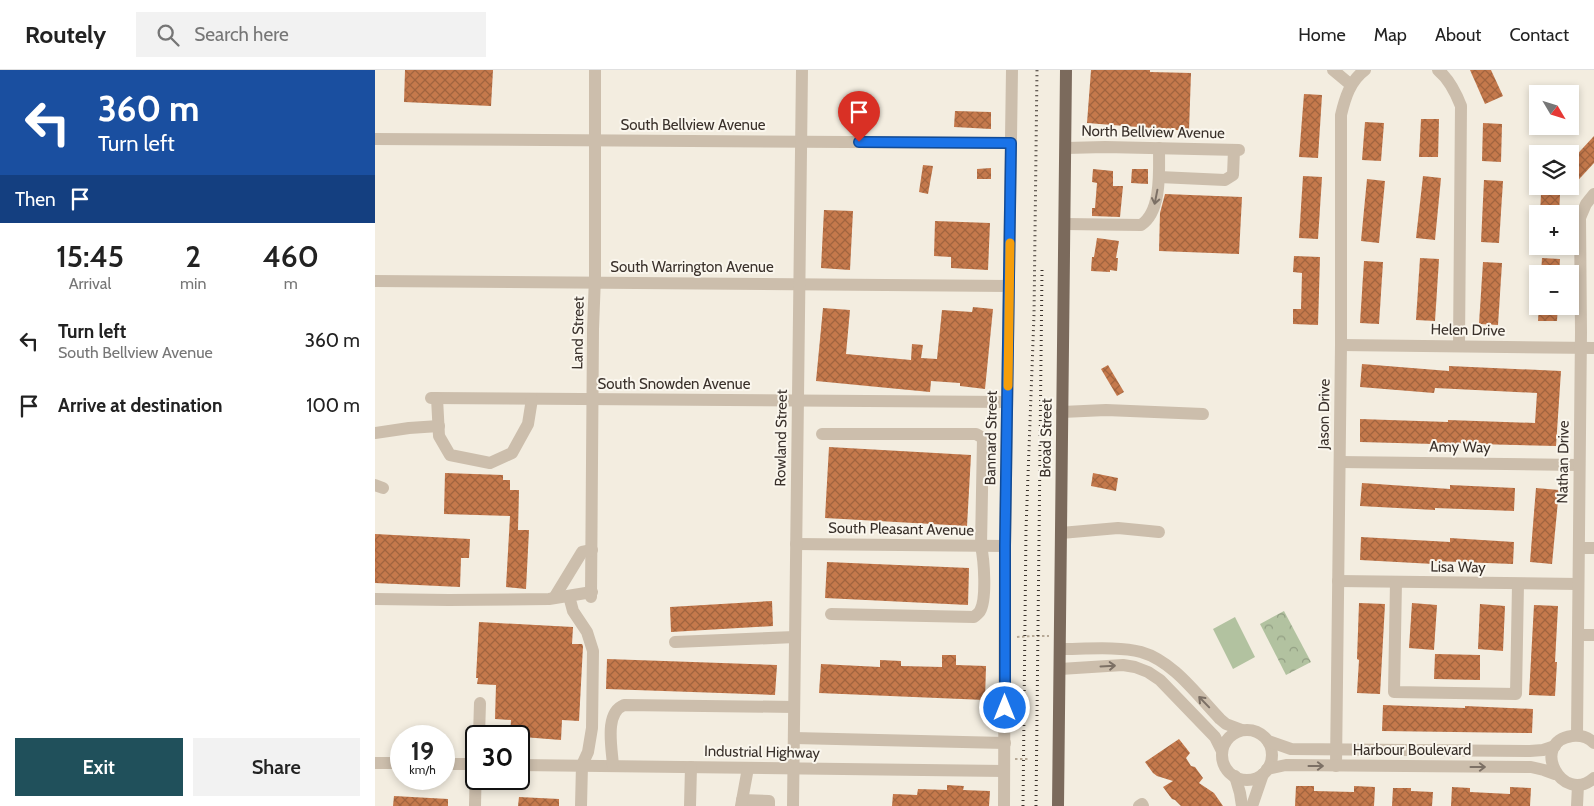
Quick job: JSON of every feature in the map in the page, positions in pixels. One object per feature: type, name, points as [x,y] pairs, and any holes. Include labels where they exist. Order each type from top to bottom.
[{"type":"main road","name":"Broad Street","points":[[1058,806],[1067,70]]},
{"type":"street","name":"Land Street","points":[[569,596],[591,595],[595,282],[595,70]]},
{"type":"street","name":"Rowland Street","points":[[793,806],[802,70]]},
{"type":"street","name":"Bannard Street","points":[[1004,806],[1005,546],[1013,70]]},
{"type":"street","points":[[1333,70],[1351,85]]},
{"type":"street","name":"Jason Drive","points":[[1336,766],[1341,345],[1341,115],[1351,85],[1365,70]]},
{"type":"street","points":[[1438,70],[1456,93],[1461,106],[1462,119],[1459,346]]},
{"type":"street","name":"South Bellview Avenue","points":[[375,139],[1011,143]]},
{"type":"street","name":"North Bellview Avenue","points":[[1065,148],[1237,150],[1233,175],[1225,180],[1159,176]]},
{"type":"street","points":[[1065,224],[1141,225],[1148,221],[1153,211],[1159,176],[1159,148]]},
{"type":"street","name":"Nathan Drive","points":[[1577,735],[1581,348],[1580,218],[1586,204],[1594,194]]},
{"type":"street","name":"South Warrington Avenue","points":[[375,281],[1009,286]]},
{"type":"street","name":"Helen Drive","points":[[1341,345],[1594,348]]},
{"type":"street","name":"South Snowden Avenue","points":[[439,426],[434,398],[1007,402]]},
{"type":"street","points":[[375,433],[439,426],[439,436],[450,455],[490,463],[513,453],[528,424],[532,399]]},
{"type":"street","points":[[1062,412],[1106,410],[1203,414]]},
{"type":"street","points":[[822,434],[976,434],[983,438],[981,546],[984,560],[983,602],[979,612],[974,617],[831,614]]},
{"type":"street","name":"Amy Way","points":[[1340,462],[1579,465]]},
{"type":"street","points":[[1061,533],[1118,528],[1159,532]]},
{"type":"street","name":"South Pleasant Avenue","points":[[796,544],[1005,546]]},
{"type":"street","points":[[1579,548],[1594,548]]},
{"type":"street","points":[[553,598],[582,552],[592,550]]},
{"type":"street","name":"Lisa Way","points":[[1338,581],[1578,584]]},
{"type":"street","points":[[1396,582],[1394,692],[1516,694],[1519,584]]},
{"type":"street","points":[[375,599],[449,600],[569,596],[573,611],[587,632],[593,651],[592,728],[588,752],[581,765],[581,806]]},
{"type":"street","points":[[1578,635],[1594,635]]},
{"type":"street","points":[[675,642],[795,637]]},
{"type":"street","name":"Harbour Boulevard","points":[[1060,648],[1127,650],[1154,656],[1166,664],[1226,724],[1242,730],[1253,730],[1263,735],[1268,742],[1291,749],[1529,751],[1543,750],[1555,746],[1568,736],[1577,735]]},
{"type":"street","points":[[1137,668],[1144,653]]},
{"type":"street","points":[[1059,669],[1123,665],[1148,672],[1160,680],[1215,737],[1223,751]]},
{"type":"street","points":[[479,725],[480,703]]},
{"type":"street","points":[[613,766],[611,723],[617,707],[624,705],[794,707]]},
{"type":"street","points":[[1241,806],[1240,793],[1235,776],[1229,772],[1223,762],[1223,751],[1227,740],[1242,730]]},
{"type":"street","points":[[1577,735],[1590,739],[1594,743]]},
{"type":"street","points":[[794,738],[1005,743]]},
{"type":"street","points":[[1252,806],[1272,759],[1272,751],[1268,742]]},
{"type":"street","points":[[1555,746],[1551,756],[1551,763],[1555,774]]},
{"type":"street","points":[[375,763],[390,763]]},
{"type":"street","name":"Industrial Highway","points":[[530,765],[748,768],[1004,765]]},
{"type":"street","name":"Harbour Boulevard","points":[[1235,776],[1248,780],[1286,765],[1531,767],[1555,774],[1563,782],[1578,785]]},
{"type":"street","points":[[690,806],[691,767]]},
{"type":"street","points":[[748,768],[741,803],[769,801],[769,806]]},
{"type":"street","points":[[1577,806],[1578,785],[1582,785],[1594,778]]},
{"type":"street","points":[[475,790],[475,806]]},
{"type":"street","points":[[1139,806],[1142,804],[1143,806]]},
{"type":"path","points":[[1005,638],[1032,636]]},
{"type":"path","points":[[1004,765],[1030,759]]},
{"type":"green space","points":[[1284,611],[1311,662],[1286,675],[1260,624]]},
{"type":"green space","points":[[1235,617],[1255,657],[1233,669],[1213,629]]},
{"type":"building","points":[[405,70],[493,70],[491,106],[404,102]]},
{"type":"building","points":[[1091,70],[1150,70],[1150,72],[1191,73],[1189,131],[1087,123]]},
{"type":"building","points":[[1470,70],[1491,70],[1503,96],[1485,104]]},
{"type":"building","points":[[1304,94],[1322,95],[1318,158],[1299,157]]},
{"type":"building","points":[[955,111],[991,112],[991,129],[954,127]]},
{"type":"building","points":[[1421,119],[1439,119],[1438,157],[1419,157]]},
{"type":"building","points":[[1365,122],[1384,123],[1381,161],[1362,160]]},
{"type":"building","points":[[1483,123],[1502,124],[1501,162],[1482,161]]},
{"type":"building","points":[[1594,136],[1594,163],[1579,179],[1579,152]]},
{"type":"building","points":[[923,165],[933,166],[928,194],[919,192]]},
{"type":"building","points":[[991,168],[991,179],[977,179],[977,169]]},
{"type":"building","points":[[1093,169],[1113,171],[1113,186],[1123,186],[1120,217],[1092,216],[1092,208],[1095,208],[1097,183],[1092,182]]},
{"type":"building","points":[[1132,169],[1148,169],[1148,184],[1131,183]]},
{"type":"building","points":[[1303,176],[1322,177],[1318,239],[1299,238]]},
{"type":"building","points":[[1423,176],[1441,178],[1435,240],[1416,238]]},
{"type":"building","points":[[1367,179],[1385,181],[1379,243],[1361,241]]},
{"type":"building","points":[[1484,180],[1503,181],[1499,243],[1481,242]]},
{"type":"building","points":[[1165,194],[1242,197],[1239,254],[1159,251],[1160,213]]},
{"type":"building","points":[[1541,195],[1560,195],[1559,205],[1540,205]]},
{"type":"building","points":[[824,210],[853,211],[850,270],[821,268]]},
{"type":"building","points":[[935,221],[990,223],[988,270],[951,268],[951,257],[934,256]]},
{"type":"building","points":[[1097,238],[1119,241],[1116,258],[1118,258],[1117,271],[1091,271],[1092,257],[1094,257]]},
{"type":"building","points":[[1294,256],[1320,257],[1318,325],[1293,324],[1293,309],[1301,309],[1302,273],[1293,272]]},
{"type":"building","points":[[1420,258],[1439,259],[1435,321],[1416,320]]},
{"type":"building","points":[[1542,258],[1560,259],[1560,265],[1542,265]]},
{"type":"building","points":[[1364,261],[1383,262],[1379,324],[1360,323]]},
{"type":"building","points":[[1483,262],[1502,263],[1498,325],[1479,324]]},
{"type":"building","points":[[973,307],[993,309],[985,389],[960,386],[960,383],[931,381],[930,392],[816,381],[823,308],[850,310],[846,354],[911,360],[912,344],[923,345],[921,358],[937,359],[942,310],[972,312]]},
{"type":"building","points":[[1538,315],[1557,315],[1557,321],[1538,321]]},
{"type":"building","points":[[1362,364],[1449,371],[1449,366],[1561,371],[1556,446],[1360,442],[1360,419],[1535,423],[1537,393],[1435,388],[1434,393],[1360,387]]},
{"type":"building","points":[[1108,365],[1124,392],[1117,396],[1101,369]]},
{"type":"building","points":[[829,447],[971,455],[967,526],[825,518]]},
{"type":"building","points":[[445,473],[503,475],[503,480],[510,480],[510,490],[519,490],[518,530],[529,530],[526,589],[506,587],[510,516],[444,514]]},
{"type":"building","points":[[1093,473],[1118,478],[1116,491],[1091,486]]},
{"type":"building","points":[[1362,483],[1450,489],[1450,485],[1515,488],[1514,511],[1435,508],[1435,510],[1360,506]]},
{"type":"building","points":[[1536,488],[1559,490],[1552,564],[1530,562]]},
{"type":"building","points":[[375,534],[470,539],[469,558],[461,558],[460,587],[375,583]]},
{"type":"building","points":[[1361,537],[1450,542],[1450,538],[1514,542],[1513,564],[1434,561],[1434,564],[1360,560]]},
{"type":"building","points":[[827,562],[969,568],[968,605],[825,598]]},
{"type":"building","points":[[772,601],[773,626],[671,632],[670,607]]},
{"type":"building","points":[[1359,603],[1385,604],[1380,694],[1357,693]]},
{"type":"building","points":[[1412,603],[1437,605],[1434,650],[1409,648]]},
{"type":"building","points":[[1480,604],[1505,606],[1503,651],[1478,649]]},
{"type":"building","points":[[1534,605],[1558,606],[1555,696],[1529,695]]},
{"type":"building","points":[[479,622],[573,627],[572,644],[582,644],[583,646],[579,721],[562,720],[561,740],[530,738],[530,725],[511,725],[511,720],[495,719],[496,685],[477,684],[478,678],[476,678]]},
{"type":"building","points":[[1435,654],[1480,655],[1480,680],[1434,679]]},
{"type":"building","points":[[942,655],[956,655],[956,665],[986,666],[985,700],[819,693],[821,664],[880,667],[880,660],[901,661],[901,666],[942,667]]},
{"type":"building","points":[[607,659],[777,665],[775,695],[606,689]]},
{"type":"building","points":[[1383,705],[1533,709],[1532,733],[1382,731]]},
{"type":"building","points":[[1179,739],[1190,753],[1186,758],[1203,778],[1199,783],[1214,793],[1223,806],[1181,806],[1172,799],[1163,787],[1173,781],[1157,776],[1145,762]]},
{"type":"building","points":[[947,785],[964,786],[963,790],[990,791],[989,806],[892,806],[893,794],[917,795],[918,789],[947,790]]},
{"type":"building","points":[[1296,786],[1314,786],[1314,791],[1354,792],[1354,786],[1375,787],[1374,806],[1295,806]]},
{"type":"building","points":[[1452,787],[1470,788],[1470,792],[1510,794],[1510,787],[1531,788],[1530,806],[1451,806]]},
{"type":"building","points":[[1393,788],[1411,788],[1411,791],[1433,792],[1432,806],[1392,806]]},
{"type":"building","points":[[394,796],[448,799],[448,806],[393,806]]},
{"type":"building","points":[[519,797],[559,799],[559,806],[518,806]]},
{"type":"railway","points":[[1023,806],[1026,529],[1034,315],[1037,70]]},
{"type":"railway","points":[[1036,806],[1042,270]]},
{"type":"slow traffic","points":[[1008,386],[1010,243]]},
{"type":"route","points":[[859,142],[1011,143],[1005,546],[1005,708]]}]
